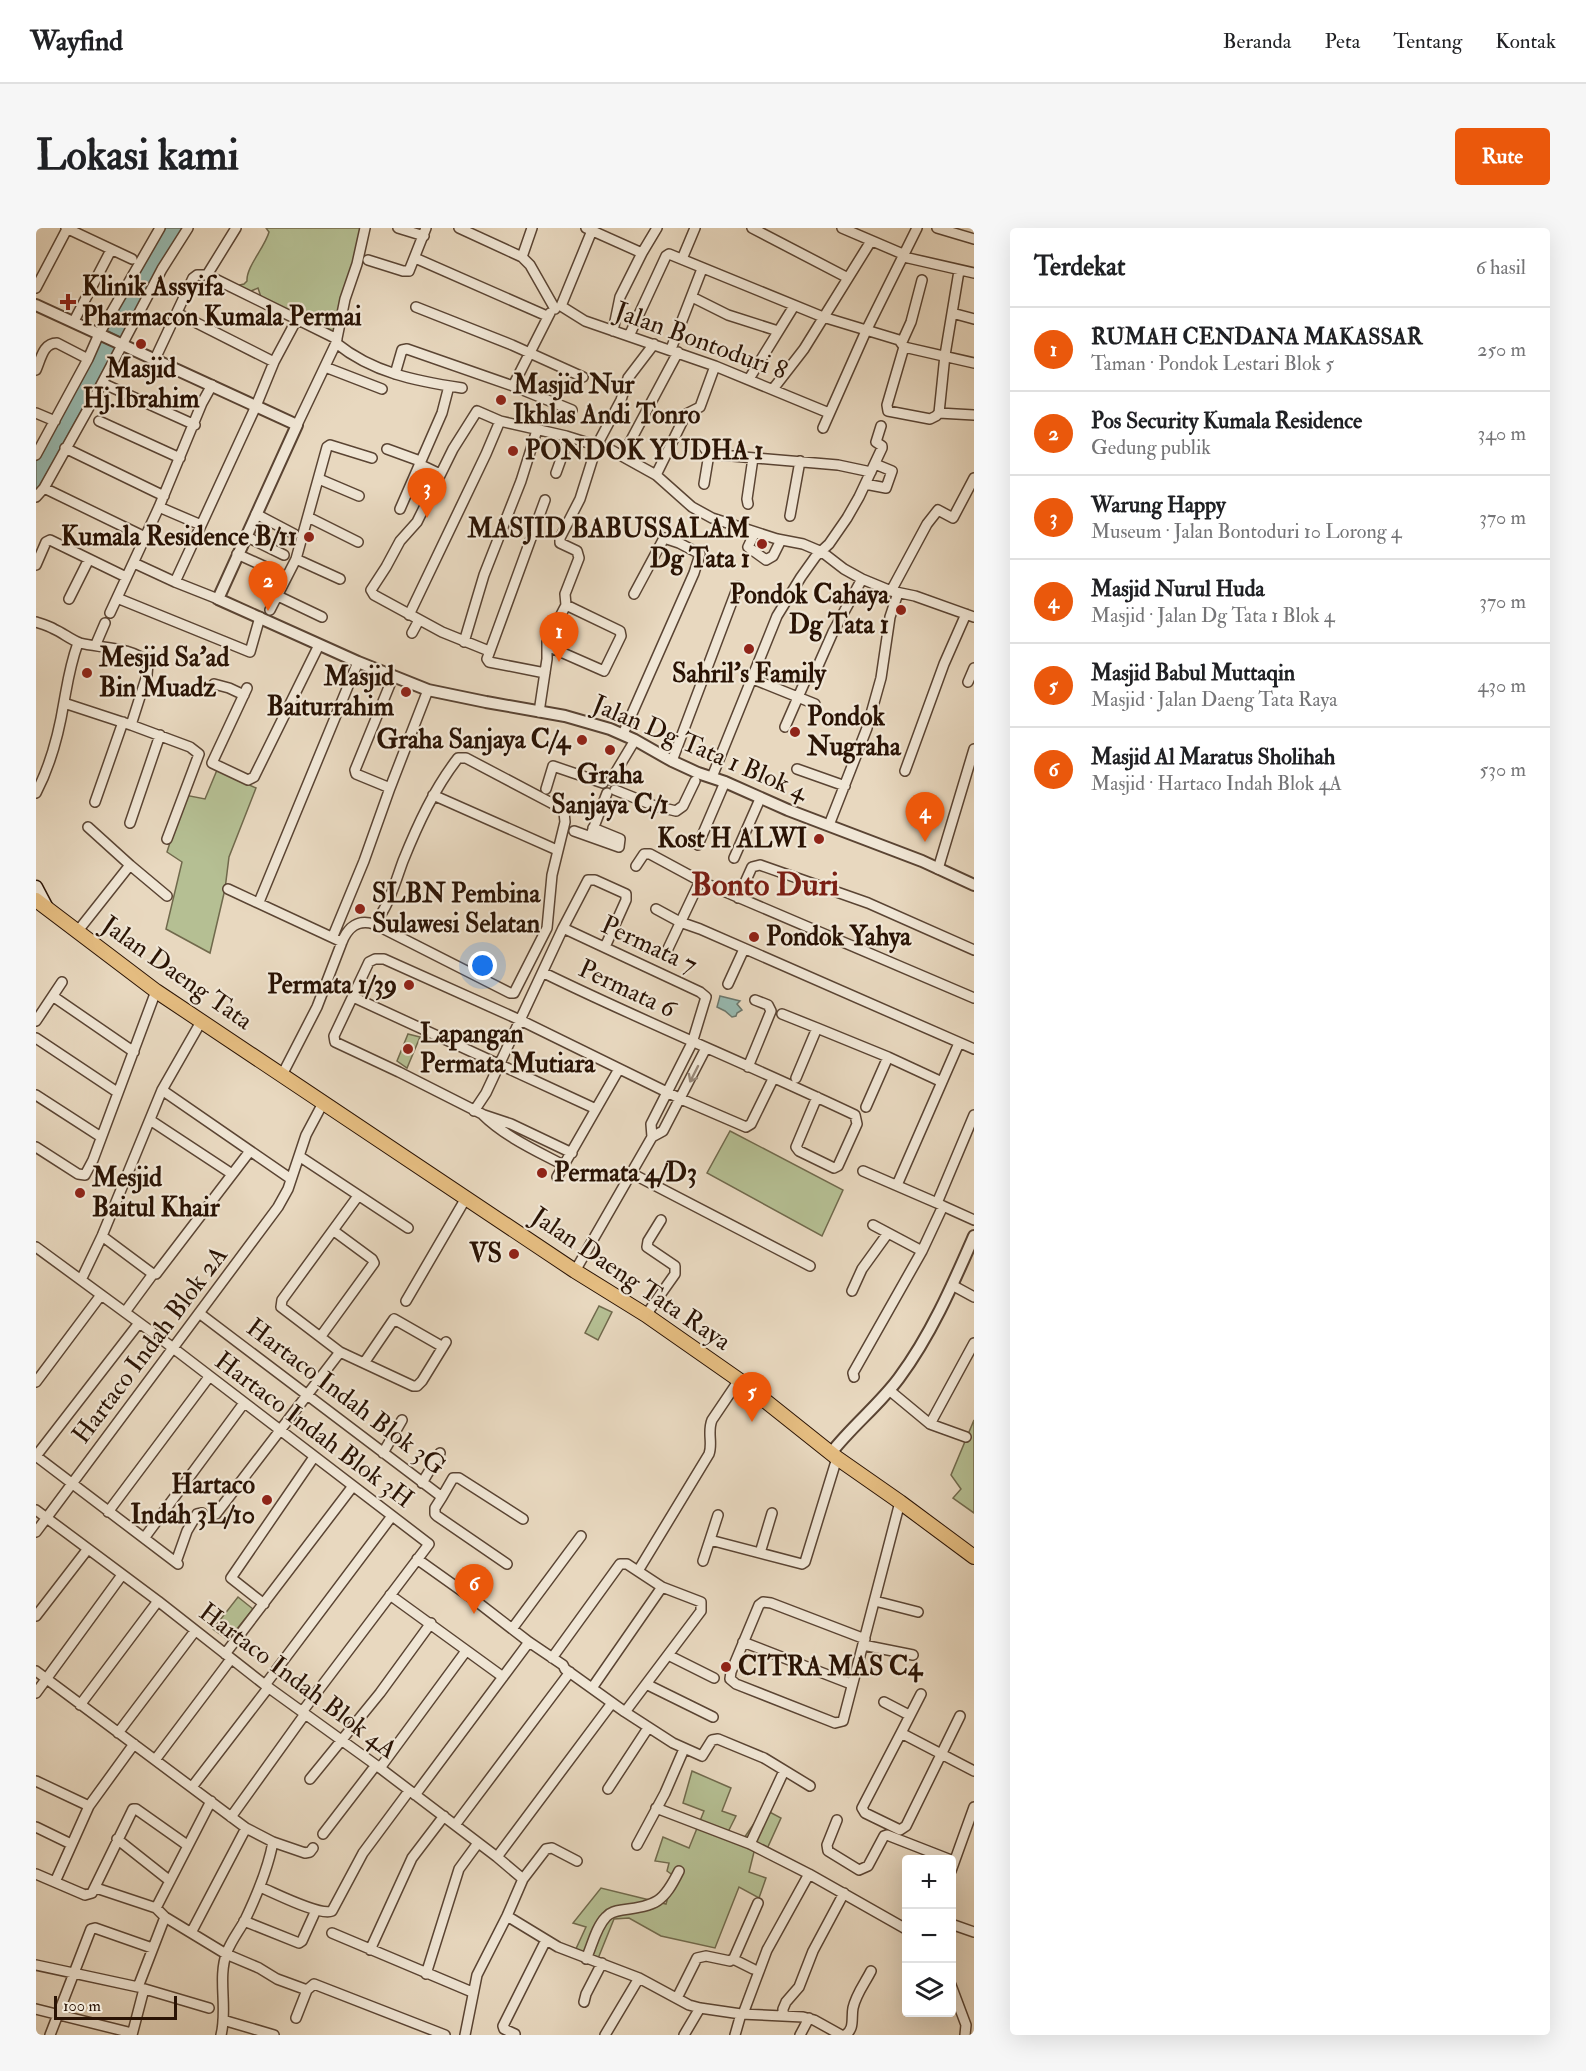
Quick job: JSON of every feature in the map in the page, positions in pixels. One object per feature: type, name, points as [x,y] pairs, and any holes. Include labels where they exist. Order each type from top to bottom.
[{"type":"main road","points":[[36,887],[42,904]]},
{"type":"main road","name":"Jalan Daeng Tata","points":[[42,904],[156,991],[282,1075]]},
{"type":"main road","name":"Jalan Daeng Tata Raya","points":[[282,1075],[646,1315],[739,1380],[834,1456],[974,1557]]},
{"type":"street","points":[[36,288],[66,228],[132,259]]},
{"type":"street","points":[[36,454],[160,228]]},
{"type":"street","points":[[36,497],[44,488],[162,269],[188,228]]},
{"type":"street","points":[[207,275],[236,228]]},
{"type":"street","points":[[134,562],[218,599],[245,536],[326,367],[336,341],[365,228]]},
{"type":"street","points":[[368,260],[409,271],[425,232],[398,228]]},
{"type":"street","points":[[459,228],[522,257],[530,265],[558,308]]},
{"type":"street","points":[[522,257],[532,228]]},
{"type":"street","points":[[613,331],[620,297],[657,228]]},
{"type":"street","points":[[682,260],[695,228]]},
{"type":"street","points":[[752,228],[848,278]]},
{"type":"street","points":[[842,228],[905,256],[958,271],[974,273]]},
{"type":"street","points":[[822,428],[866,331],[917,228]]},
{"type":"street","points":[[937,228],[974,239]]},
{"type":"street","points":[[513,386],[547,316],[558,308],[590,229],[642,253]]},
{"type":"street","points":[[773,389],[804,348],[871,241]]},
{"type":"street","points":[[74,321],[111,250]]},
{"type":"street","points":[[629,336],[666,256],[669,254],[822,317],[903,345],[974,363]]},
{"type":"street","points":[[415,258],[547,316]]},
{"type":"street","points":[[623,455],[675,351],[702,269]]},
{"type":"street","points":[[922,280],[887,405],[888,411],[930,419],[936,417],[939,412],[958,271]]},
{"type":"street","points":[[155,359],[193,278],[196,275],[207,275],[297,319],[336,341],[357,359],[419,381],[462,388]]},
{"type":"street","points":[[692,297],[728,315],[778,331]]},
{"type":"street","points":[[36,305],[297,425]]},
{"type":"street","points":[[749,379],[794,306]]},
{"type":"street","points":[[416,307],[530,352],[583,377]]},
{"type":"street","name":"Jalan Bontoduri 8","points":[[558,308],[585,321],[749,379],[829,413]]},
{"type":"street","points":[[177,313],[274,362]]},
{"type":"street","points":[[952,313],[974,319]]},
{"type":"street","points":[[175,582],[274,362],[297,319]]},
{"type":"street","points":[[36,370],[45,347],[52,343],[57,343],[88,359]]},
{"type":"street","points":[[539,712],[548,636],[566,605],[565,594],[579,555],[577,551],[560,543],[560,538],[580,499],[597,446],[619,406],[628,378],[654,344]]},
{"type":"street","points":[[395,374],[402,350],[407,348],[572,410]]},
{"type":"street","points":[[657,475],[686,414],[700,407],[715,366]]},
{"type":"street","points":[[326,367],[382,389]]},
{"type":"street","points":[[102,382],[195,425]]},
{"type":"street","points":[[110,613],[212,385]]},
{"type":"street","points":[[400,510],[442,413],[449,386]]},
{"type":"street","points":[[489,651],[464,642],[419,620],[371,592],[372,586],[386,567],[400,540],[417,522],[440,474],[476,411],[500,421],[568,437],[623,455],[657,475],[700,513],[781,540],[803,544],[822,552],[862,579],[895,592],[972,616],[944,664],[905,771]]},
{"type":"street","points":[[939,412],[974,415]]},
{"type":"street","points":[[36,413],[55,421]]},
{"type":"street","points":[[99,421],[180,458]]},
{"type":"street","points":[[409,615],[500,421]]},
{"type":"street","points":[[712,777],[783,605],[807,568],[842,524],[873,468],[882,447],[876,442],[881,426]]},
{"type":"street","points":[[464,642],[484,575],[521,481],[537,430]]},
{"type":"street","points":[[556,473],[568,437]]},
{"type":"street","points":[[701,443],[709,454],[704,484]]},
{"type":"street","points":[[117,598],[250,652],[266,615],[296,559],[327,447],[372,458]]},
{"type":"street","points":[[65,448],[164,496]]},
{"type":"street","points":[[387,449],[440,474]]},
{"type":"street","points":[[709,454],[892,471],[886,488],[865,484]]},
{"type":"street","points":[[748,504],[753,458]]},
{"type":"street","points":[[790,516],[800,461]]},
{"type":"street","points":[[829,825],[867,728],[881,678],[895,592],[923,530],[935,512],[938,510],[957,517],[974,478]]},
{"type":"street","points":[[319,479],[359,496]]},
{"type":"street","points":[[44,488],[145,537]]},
{"type":"street","points":[[545,500],[487,659],[489,662],[545,673]]},
{"type":"street","points":[[159,507],[201,525]]},
{"type":"street","points":[[256,514],[294,534]]},
{"type":"street","points":[[308,517],[358,542]]},
{"type":"street","points":[[755,532],[748,548],[766,560],[773,556],[781,540]]},
{"type":"street","points":[[245,536],[284,555]]},
{"type":"street","points":[[607,782],[701,557],[700,554],[664,538],[634,594]]},
{"type":"street","points":[[36,565],[48,540],[126,577]]},
{"type":"street","points":[[237,554],[279,573]]},
{"type":"street","points":[[69,599],[89,559]]},
{"type":"street","points":[[296,559],[340,579]]},
{"type":"street","points":[[785,726],[798,697],[862,579]]},
{"type":"street","points":[[672,761],[738,586]]},
{"type":"street","points":[[278,596],[322,617]]},
{"type":"street","name":"Jalan Dg Tata 1 Blok 4","points":[[218,599],[236,607],[266,615],[319,645],[428,690],[591,722],[628,734],[672,761],[974,885]]},
{"type":"street","points":[[547,646],[603,674],[621,636],[620,632],[566,605]]},
{"type":"street","points":[[412,633],[419,620]]},
{"type":"street","points":[[36,622],[54,628],[78,643],[96,644],[143,658],[148,663],[147,675],[95,802]]},
{"type":"street","points":[[96,644],[105,623]]},
{"type":"street","points":[[36,793],[45,772],[64,703],[67,677],[78,643]]},
{"type":"street","points":[[214,684],[245,692],[212,763],[248,780],[254,777],[319,645]]},
{"type":"street","points":[[259,902],[358,662]]},
{"type":"street","points":[[968,682],[974,668]]},
{"type":"street","points":[[390,788],[356,774],[355,770],[393,677]]},
{"type":"street","points":[[753,680],[815,704]]},
{"type":"street","points":[[333,936],[364,861],[428,690]]},
{"type":"street","points":[[64,703],[160,735],[190,747],[199,754],[167,839]]},
{"type":"street","points":[[130,823],[160,735]]},
{"type":"street","points":[[938,869],[974,749]]},
{"type":"street","points":[[282,1075],[317,1007],[342,942],[354,925],[363,922],[374,924],[514,993],[547,928],[550,883],[565,822],[564,812],[461,757],[456,760],[433,795],[386,907],[374,924]]},
{"type":"street","points":[[546,789],[553,766],[615,783],[591,833],[574,831]]},
{"type":"street","points":[[797,769],[845,786]]},
{"type":"street","points":[[611,791],[676,811],[683,806],[695,781]]},
{"type":"street","points":[[698,844],[725,782]]},
{"type":"street","points":[[433,795],[557,850]]},
{"type":"street","points":[[734,858],[760,799]]},
{"type":"street","points":[[88,827],[167,896]]},
{"type":"street","points":[[538,842],[554,865]]},
{"type":"street","points":[[636,866],[644,854],[650,854],[738,898],[974,998]]},
{"type":"street","points":[[77,932],[130,865]]},
{"type":"street","points":[[738,898],[752,867],[760,865],[868,903],[974,950]]},
{"type":"street","points":[[476,1112],[585,883],[591,880],[626,894],[626,900],[605,947]]},
{"type":"street","points":[[665,955],[700,881]]},
{"type":"street","points":[[228,889],[342,942]]},
{"type":"street","points":[[657,909],[680,922],[700,928],[974,1049]]},
{"type":"street","name":"Permata 7","points":[[563,928],[705,994],[706,1001],[692,1042]]},
{"type":"street","points":[[728,984],[744,949]]},
{"type":"street","points":[[572,1153],[511,1124],[476,1112],[399,1072],[337,1044],[334,1036],[369,962],[384,959],[520,1020],[681,1099],[746,1127],[749,1126],[773,1079]]},
{"type":"street","name":"Permata 6","points":[[544,973],[619,1010],[818,1097],[855,1115],[858,1120],[838,1166],[834,1168],[799,1151],[796,1147],[818,1097]]},
{"type":"street","points":[[36,1021],[62,982]]},
{"type":"street","points":[[36,1147],[78,1174],[85,1175],[156,991]]},
{"type":"street","points":[[54,997],[134,1052]]},
{"type":"street","points":[[353,997],[596,1109]]},
{"type":"street","points":[[748,1067],[771,1011],[768,1005],[755,1000]]},
{"type":"street","points":[[782,1014],[888,1057],[942,1082]]},
{"type":"street","points":[[80,1279],[102,1236],[162,1090],[202,1020]]},
{"type":"street","points":[[796,1078],[816,1028]]},
{"type":"street","points":[[36,1038],[117,1092]]},
{"type":"street","points":[[652,1137],[651,1124],[692,1042]]},
{"type":"street","points":[[897,1185],[959,1042]]},
{"type":"street","points":[[575,1270],[652,1137],[663,1131],[706,1048]]},
{"type":"street","points":[[866,1107],[888,1057]]},
{"type":"street","points":[[557,1177],[619,1069]]},
{"type":"street","points":[[162,1090],[291,1179]]},
{"type":"street","points":[[36,1095],[101,1137]]},
{"type":"street","name":"Hartaco Indah Blok 2A","points":[[36,1532],[278,1208],[310,1126],[323,1103]]},
{"type":"street","points":[[476,1112],[506,1133],[565,1166]]},
{"type":"street","points":[[854,1377],[853,1373],[922,1251],[974,1115]]},
{"type":"street","points":[[150,1120],[232,1174]]},
{"type":"street","points":[[125,1312],[250,1151]]},
{"type":"street","points":[[299,1156],[408,1228]]},
{"type":"street","points":[[863,1171],[974,1220]]},
{"type":"street","points":[[631,1173],[810,1266]]},
{"type":"street","points":[[358,1196],[281,1305],[283,1309],[340,1352],[364,1363],[415,1386],[422,1382],[445,1344],[394,1319],[364,1363]]},
{"type":"street","points":[[406,1301],[466,1198]]},
{"type":"street","points":[[646,1315],[675,1274],[675,1266],[671,1262],[647,1247],[648,1241],[661,1220]]},
{"type":"street","points":[[873,1225],[922,1251]]},
{"type":"street","points":[[321,1336],[374,1263],[372,1259],[334,1231]]},
{"type":"street","points":[[852,1291],[862,1269],[888,1233]]},
{"type":"street","points":[[102,1236],[153,1274]]},
{"type":"street","points":[[710,1540],[801,1564],[805,1562],[834,1456],[846,1434],[890,1390],[914,1354],[973,1242]]},
{"type":"street","name":"Hartaco Indah Blok 3H","points":[[36,1247],[174,1349],[429,1544],[417,1559]]},
{"type":"street","points":[[952,1285],[974,1297]]},
{"type":"street","points":[[36,1382],[101,1295]]},
{"type":"street","name":"Hartaco Indah Blok 3G","points":[[199,1312],[442,1497],[453,1478],[459,1478],[523,1519]]},
{"type":"street","points":[[139,1323],[36,1456],[177,1563],[191,1522],[197,1514],[202,1513]]},
{"type":"street","points":[[930,1424],[974,1343]]},
{"type":"street","points":[[216,1514],[340,1352]]},
{"type":"street","points":[[108,1512],[209,1377]]},
{"type":"street","points":[[638,1571],[709,1454],[711,1446],[709,1427],[739,1380]]},
{"type":"street","points":[[890,1390],[930,1424],[966,1437]]},
{"type":"street","points":[[145,1537],[244,1403]]},
{"type":"street","points":[[383,1453],[402,1420]]},
{"type":"street","points":[[422,1483],[440,1453]]},
{"type":"street","points":[[264,1605],[231,1578],[314,1457]]},
{"type":"street","points":[[154,1760],[264,1605],[353,1486]]},
{"type":"street","points":[[442,1497],[435,1508],[437,1516],[507,1564]]},
{"type":"street","points":[[900,1502],[864,1642],[851,1684],[844,1719],[840,1723],[835,1723],[732,1682],[730,1679],[743,1642],[759,1605],[763,1602],[771,1603],[864,1642],[913,1655]]},
{"type":"street","name":"Hartaco Indah Blok 4A","points":[[36,1510],[158,1601],[266,1687],[342,1739],[444,1816],[523,1879]]},
{"type":"street","points":[[760,1553],[772,1513]]},
{"type":"street","points":[[703,1561],[718,1515]]},
{"type":"street","points":[[192,1787],[392,1516]]},
{"type":"street","points":[[512,1629],[581,1536]]},
{"type":"street","points":[[36,1616],[87,1550]]},
{"type":"street","points":[[231,1817],[417,1559],[625,1712],[684,1749],[702,1756],[710,1741],[716,1738],[764,1758],[810,1786]]},
{"type":"street","points":[[552,1658],[618,1565],[625,1563],[662,1587],[701,1602],[701,1611],[625,1712]]},
{"type":"street","points":[[36,1693],[122,1575]]},
{"type":"street","points":[[592,1688],[662,1587]]},
{"type":"street","points":[[390,1595],[503,1677]]},
{"type":"street","points":[[80,1705],[158,1601]]},
{"type":"street","points":[[875,1601],[918,1612]]},
{"type":"street","points":[[310,1779],[380,1693],[431,1623]]},
{"type":"street","points":[[118,1733],[195,1631]]},
{"type":"street","points":[[260,1887],[316,1910],[326,1913],[332,1911],[363,1853],[529,1642]]},
{"type":"street","points":[[743,1642],[851,1684]]},
{"type":"street","points":[[323,1834],[466,1651]]},
{"type":"street","points":[[668,1655],[714,1678]]},
{"type":"street","points":[[36,1671],[246,1828],[273,1842],[305,1853],[310,1852],[313,1848]]},
{"type":"street","points":[[455,1826],[570,1672]]},
{"type":"street","points":[[646,1684],[713,1717]]},
{"type":"street","points":[[921,1694],[863,1806],[862,1810],[865,1813],[899,1830],[904,1829],[960,1716]]},
{"type":"street","points":[[497,1857],[612,1702]]},
{"type":"street","points":[[884,1702],[909,1715]]},
{"type":"street","points":[[608,1789],[648,1728]]},
{"type":"street","points":[[901,1733],[974,1770]]},
{"type":"street","points":[[55,1882],[89,1806],[134,1744]]},
{"type":"street","points":[[637,1845],[684,1749]]},
{"type":"street","points":[[750,1844],[784,1771]]},
{"type":"street","points":[[36,1781],[89,1806]]},
{"type":"street","points":[[156,1908],[211,1801]]},
{"type":"street","points":[[955,1855],[974,1807]]},
{"type":"street","points":[[656,1808],[750,1844],[844,1893],[902,1927]]},
{"type":"street","points":[[36,1874],[85,1895],[92,1893],[133,1809],[187,1845]]},
{"type":"street","points":[[370,1950],[412,1858],[444,1816]]},
{"type":"street","points":[[837,1820],[827,1845],[828,1851],[859,1870],[868,1866],[884,1836],[887,1835],[933,1855]]},
{"type":"street","points":[[36,1827],[71,1844]]},
{"type":"street","points":[[192,1932],[246,1828]]},
{"type":"street","points":[[117,1839],[170,1881]]},
{"type":"street","points":[[221,2035],[226,1953],[260,1887],[273,1842]]},
{"type":"street","points":[[426,1974],[459,1869],[478,1843]]},
{"type":"street","points":[[465,2035],[472,1992],[483,1962],[523,1879],[546,1849],[552,1848],[577,1861]]},
{"type":"street","points":[[586,1959],[601,1923],[608,1914],[654,1904],[671,1888],[679,1871]]},
{"type":"street","points":[[735,2035],[767,1950],[809,1874]]},
{"type":"street","points":[[96,1888],[156,1908],[165,1917],[226,1953],[277,1979],[307,1990]]},
{"type":"street","points":[[783,2016],[786,2002],[799,1987],[813,1952],[844,1893]]},
{"type":"street","points":[[733,1959],[758,1904]]},
{"type":"street","points":[[244,1921],[299,1943],[316,1910]]},
{"type":"street","points":[[507,1916],[546,1940],[586,1959],[603,1963],[639,1978],[700,2008],[742,2014],[809,2018],[843,2035],[850,2032],[855,1999],[872,1971]]},
{"type":"street","points":[[36,2009],[132,2034],[152,1948],[165,1917]]},
{"type":"street","points":[[956,1926],[974,1932]]},
{"type":"street","points":[[50,2035],[72,1974],[92,1928],[152,1948]]},
{"type":"street","points":[[332,1933],[472,1992]]},
{"type":"street","points":[[515,2034],[503,2027],[546,1940]]},
{"type":"street","points":[[677,1998],[697,1958],[706,1956],[730,1961],[733,1959],[753,1969]]},
{"type":"street","points":[[584,2002],[603,1963]]},
{"type":"street","points":[[36,1965],[141,1988],[208,2008]]},
{"type":"street","points":[[605,2035],[639,1978]]},
{"type":"street","points":[[296,2018],[307,1990],[312,1985],[316,1985],[445,2035]]},
{"type":"street","points":[[956,1999],[966,2025],[966,2035]]},
{"type":"street","points":[[684,2035],[700,2008]]},
{"type":"street","points":[[800,2035],[809,2018]]},
{"type":"street","points":[[223,2020],[274,2035]]},
{"type":"green space","points":[[266,228],[363,228],[333,334],[307,317],[304,319],[302,316],[304,311],[298,307],[291,312],[261,297],[258,288],[251,291],[251,294],[235,286],[247,281],[249,270],[269,232]]},
{"type":"green space","points":[[217,770],[256,788],[229,857],[225,889],[210,953],[166,929],[182,862],[167,852],[185,795],[205,799]]},
{"type":"green space","name":"Lapangan Permata Mutiara","points":[[408,1034],[420,1037],[407,1068],[397,1061]]},
{"type":"green space","points":[[730,1131],[843,1190],[822,1236],[707,1173]]},
{"type":"green space","points":[[599,1306],[612,1312],[598,1340],[585,1333]]},
{"type":"green space","points":[[974,1420],[974,1513],[953,1498],[961,1489],[951,1475]]},
{"type":"green space","points":[[238,1597],[253,1609],[228,1640],[213,1629]]},
{"type":"green space","points":[[692,1771],[731,1788],[722,1811],[736,1816],[726,1836],[742,1841],[764,1809],[781,1818],[766,1851],[755,1848],[749,1872],[766,1878],[759,1898],[739,1887],[715,1948],[661,1936],[629,1918],[614,1919],[597,1961],[575,1951],[586,1927],[573,1923],[601,1888],[666,1904],[674,1876],[667,1871],[669,1863],[655,1861],[663,1837],[689,1848],[704,1811],[683,1803]]},
{"type":"water","points":[[165,228],[184,228],[122,338],[106,330]]},
{"type":"water","points":[[100,340],[116,347],[36,493],[36,459]]},
{"type":"water","points":[[720,996],[740,1001],[737,1004],[742,1010],[732,1017],[717,1007]]},
{"type":"place","name":"Klinik Assyifa Pharmacon Kumala Permai","points":[[68,302]]},
{"type":"place","name":"Masjid Hj.Ibrahim","points":[[141,344]]},
{"type":"place","name":"Masjid Nur Ikhlas Andi Tonro","points":[[501,400]]},
{"type":"place","name":"PONDOK YUDHA 1","points":[[513,451]]},
{"type":"place","name":"Warung Happy","points":[[427,518]]},
{"type":"place","name":"Kumala Residence B/11","points":[[309,537]]},
{"type":"place","name":"MASJID BABUSSALAM Dg Tata 1","points":[[762,544]]},
{"type":"place","name":"Pondok Cahaya Dg Tata 1","points":[[901,610]]},
{"type":"place","name":"Pos Security Kumala Residence","points":[[268,611]]},
{"type":"place","name":"Sahril's Family","points":[[749,649]]},
{"type":"place","name":"RUMAH CENDANA MAKASSAR","points":[[559,662]]},
{"type":"place","name":"Mesjid Sa'ad Bin Muadz","points":[[87,673]]},
{"type":"place","name":"Masjid Baiturrahim","points":[[406,692]]},
{"type":"place","name":"Pondok Nugraha","points":[[795,732]]},
{"type":"place","name":"Graha Sanjaya C/4","points":[[582,740]]},
{"type":"place","name":"Graha Sanjaya C/1","points":[[610,750]]},
{"type":"place","name":"Kost H ALWI","points":[[819,839]]},
{"type":"place","name":"Masjid Nurul Huda","points":[[925,842]]},
{"type":"place","name":"SLBN Pembina Sulawesi Selatan","points":[[360,909]]},
{"type":"place","name":"Pondok Yahya","points":[[754,937]]},
{"type":"place","name":"Permata 1/39","points":[[409,985]]},
{"type":"place","name":"Lapangan Permata Mutiara","points":[[408,1049]]},
{"type":"place","name":"Permata 4/D3","points":[[542,1173]]},
{"type":"place","name":"Mesjid Baitul Khair","points":[[80,1193]]},
{"type":"place","name":"VS","points":[[514,1254]]},
{"type":"place","name":"Masjid Babul Muttaqin","points":[[752,1422]]},
{"type":"place","name":"Hartaco Indah 3L/10","points":[[267,1500]]},
{"type":"place","name":"Masjid Al Maratus Sholihah","points":[[474,1614]]},
{"type":"place","name":"CITRA MAS C4","points":[[726,1667]]},
{"type":"district","name":"Bonto Duri","points":[[765,885]]}]
